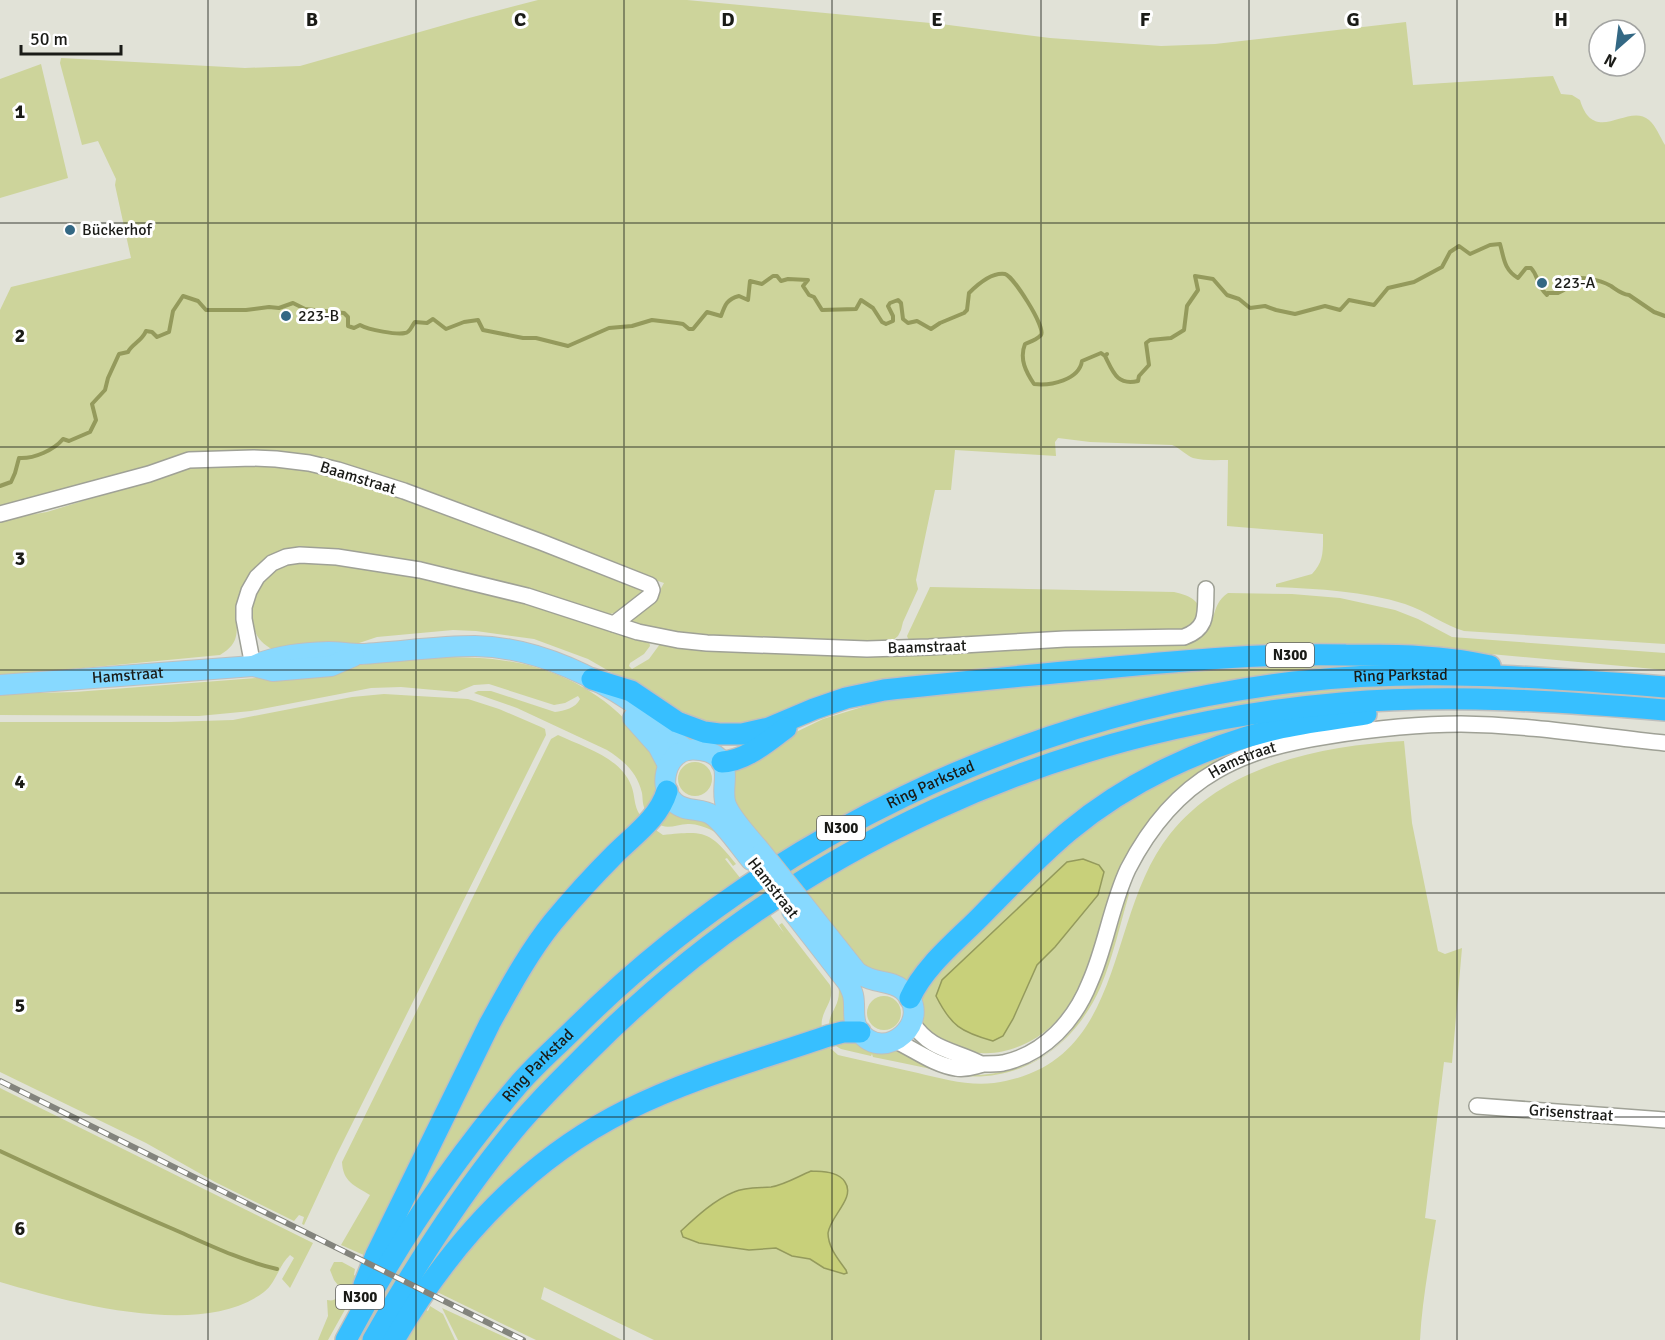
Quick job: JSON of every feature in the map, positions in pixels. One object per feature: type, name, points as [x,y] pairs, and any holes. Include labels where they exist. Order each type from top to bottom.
[{"type":"highway","name":"N300","points":[[592,679],[631,691],[677,722],[704,732],[742,734],[769,728],[846,698],[884,690],[1154,662],[1310,654],[1425,657],[1461,659],[1538,676]]},
{"type":"highway","name":"Ring Parkstad","points":[[345,1340],[425,1206],[520,1082],[609,994],[657,952],[771,870],[850,823],[972,767],[1067,730],[1207,695],[1295,682],[1383,675],[1538,676],[1665,687]]},
{"type":"highway","name":"Ring Parkstad","points":[[373,1340],[408,1279],[462,1198],[506,1139],[556,1083],[624,1015],[699,952],[796,885],[845,855],[973,792],[1066,758],[1144,735],[1238,716],[1301,707],[1398,700],[1467,700],[1665,710]]},
{"type":"highway","name":"N300","points":[[910,998],[920,981],[946,952],[1051,847],[1112,800],[1170,767],[1276,729],[1467,700]]},
{"type":"highway","name":"N300","points":[[722,762],[738,759],[814,709]]},
{"type":"highway","name":"N300","points":[[345,1340],[376,1255],[510,987],[551,924],[649,820],[660,807],[667,791]]},
{"type":"highway","name":"N300","points":[[394,1340],[431,1281],[479,1222],[505,1196],[563,1148],[606,1121],[672,1090],[828,1036],[843,1032],[860,1032]]},
{"type":"main road","name":"Hamstraat","points":[[0,685],[253,666],[273,671],[331,666],[358,654],[477,646],[530,654],[562,665],[634,703],[687,750],[702,750],[714,754],[722,762],[726,773],[727,805],[757,856],[797,908],[848,983],[853,993],[855,1023],[860,1032],[876,1042],[896,1041]]},
{"type":"main road","name":"Hamstraat","points":[[592,679],[644,728],[658,746],[668,765]]},
{"type":"main road","points":[[667,791],[665,776],[668,765],[675,756],[687,750]]},
{"type":"main road","name":"Hamstraat","points":[[667,791],[671,800],[678,806],[714,816],[757,856]]},
{"type":"main road","name":"Hamstraat","points":[[797,908],[867,980],[896,985],[910,998]]},
{"type":"main road","points":[[896,1041],[904,1035],[912,1022],[913,1008],[910,998]]},
{"type":"street","name":"Baamstraat","points":[[0,514],[149,474],[189,460],[253,458],[309,464],[404,491],[650,585],[652,590],[650,596],[614,624]]},
{"type":"street","name":"Baamstraat","points":[[253,666],[244,619],[244,607],[249,591],[257,577],[272,563],[286,557],[300,555],[337,557],[420,570],[527,596],[660,637],[707,643],[867,649],[1065,639],[1184,637],[1203,624],[1206,589]]},
{"type":"street","name":"Hamstraat","points":[[896,1041],[951,1067],[968,1069],[1001,1063],[1030,1054],[1042,1046],[1065,1025],[1092,980],[1127,872],[1141,846],[1160,819],[1180,797],[1214,772],[1263,750],[1299,741],[1354,732],[1433,725],[1511,727],[1665,743]]},
{"type":"street","points":[[912,1022],[926,1039],[936,1046],[981,1065]]},
{"type":"street","name":"Grisenstraat","points":[[1477,1106],[1665,1120]]},
{"type":"shaded area","points":[[538,0],[687,0],[941,24],[1050,38],[1161,46],[1215,44],[1406,22],[1413,85],[1553,76],[1561,94],[1572,95],[1580,100],[1586,114],[1594,120],[1602,122],[1641,116],[1649,120],[1665,145],[1665,644],[1464,631],[1413,607],[1374,596],[1341,591],[1276,587],[1276,584],[1312,574],[1321,560],[1323,534],[1227,526],[1228,460],[1193,458],[1172,445],[1090,442],[1058,438],[1055,442],[1056,456],[955,450],[951,490],[935,490],[916,580],[918,589],[898,636],[890,643],[704,637],[649,628],[629,620],[654,601],[664,583],[263,451],[228,450],[167,460],[119,476],[0,507],[0,310],[11,287],[131,258],[115,185],[116,179],[98,141],[82,145],[60,63],[61,58],[245,68],[300,66]]},
{"type":"shaded area","points":[[41,64],[68,178],[0,198],[0,79]]},
{"type":"shaded area","points":[[253,462],[331,472],[634,581],[643,594],[617,612],[607,615],[448,570],[266,559],[255,570],[244,588],[239,603],[235,641],[220,655],[0,676],[0,520],[47,512],[199,465]]},
{"type":"shaded area","points":[[305,562],[393,571],[436,580],[565,614],[649,641],[650,646],[644,654],[630,663],[629,666],[632,669],[649,659],[660,644],[1194,640],[1207,629],[1218,604],[1228,593],[1292,594],[1340,598],[1395,610],[1452,637],[1665,653],[1665,670],[1468,652],[970,676],[773,722],[708,728],[588,659],[534,639],[453,630],[377,637],[347,647],[274,650],[258,637],[253,627],[252,607],[255,596],[266,578],[275,571]]},
{"type":"shaded area","points":[[930,587],[1174,592],[1192,598],[1199,610],[1194,622],[1184,629],[909,641],[907,636]]},
{"type":"shaded area","points":[[439,657],[487,659],[523,664],[551,672],[597,696],[624,718],[658,761],[659,783],[646,811],[637,779],[629,768],[613,754],[517,708],[474,693],[491,691],[555,712],[573,707],[580,699],[578,696],[565,703],[554,705],[489,684],[474,685],[457,692],[401,687],[371,688],[251,711],[199,716],[0,715],[0,694],[75,692],[269,677]]},
{"type":"shaded area","points":[[1452,663],[1172,695],[776,857],[735,811],[731,770],[790,735],[823,719],[872,704],[906,698],[1056,684],[1156,667]]},
{"type":"shaded area","points":[[1526,682],[1665,694],[1665,704],[1248,708],[915,810],[605,1023],[368,1340],[353,1340],[379,1291],[476,1149],[562,1050],[679,945],[842,835],[1043,744],[1223,700],[1341,686]]},
{"type":"shaded area","points":[[384,694],[468,699],[541,727],[545,729],[546,735],[336,1156],[304,1225],[302,1224],[304,1217],[299,1215],[294,1221],[215,1182],[146,1143],[0,1072],[0,722],[233,720],[352,697]]},
{"type":"shaded area","points":[[1259,720],[1137,780],[909,985],[866,971],[801,888],[923,822],[1079,761]]},
{"type":"shaded area","points":[[558,735],[600,754],[618,767],[626,775],[631,785],[636,807],[644,819],[547,924],[366,1256],[341,1245],[370,1195],[347,1179],[342,1162],[551,739]]},
{"type":"shaded area","points":[[1275,739],[1238,753],[1205,771],[1175,793],[1148,822],[1122,865],[1088,968],[1076,993],[1062,1014],[1043,1033],[1020,1046],[991,1053],[976,1053],[937,1041],[922,1024],[920,1006],[922,988],[1054,851],[1172,769]],"holes":[[[1067,862],[1098,895],[1037,965],[1013,1020],[1003,1036],[936,996],[942,980]]]},
{"type":"shaded area","points":[[1404,741],[1412,823],[1438,951],[1445,954],[1462,948],[1452,1063],[1444,1062],[1425,1218],[1436,1220],[1424,1295],[1420,1340],[654,1340],[544,1287],[541,1299],[622,1340],[536,1340],[433,1290],[511,1197],[589,1139],[656,1103],[828,1046],[838,1055],[965,1083],[994,1083],[1038,1070],[1069,1048],[1092,1017],[1108,982],[1149,867],[1170,834],[1192,810],[1218,791],[1276,764],[1308,754],[1340,748]]},
{"type":"shaded area","points":[[695,762],[707,767],[712,779],[707,791],[695,796],[683,791],[678,779],[683,767]]},
{"type":"shaded area","points":[[670,807],[705,819],[726,840],[700,826],[660,825],[656,822]]},
{"type":"shaded area","points":[[650,826],[663,835],[697,833],[712,839],[736,864],[733,866],[727,858],[725,859],[741,879],[602,992],[381,1262],[494,1024],[540,948]]},
{"type":"shaded area","points":[[1083,859],[1099,865],[1104,872],[1098,895],[1037,965],[1003,1036],[993,1041],[965,1031],[958,1026],[952,1021],[936,996],[942,980],[1067,862]]},
{"type":"shaded area","points":[[1127,893],[1129,894],[1101,986],[1078,1025],[1063,1041],[1046,1055],[1037,1060],[1059,1044],[1077,1023],[1091,1000],[1102,973]]},
{"type":"shaded area","points":[[767,911],[784,933],[779,925],[782,923],[830,985],[831,996],[823,1017],[822,1028],[602,1120],[423,1282],[417,1278],[513,1144],[629,1019]]},
{"type":"shaded area","points":[[843,983],[848,1024],[830,1030],[830,1019],[838,999],[838,984]]},
{"type":"shaded area","points":[[884,996],[896,1001],[901,1013],[896,1025],[884,1030],[872,1025],[867,1013],[872,1001]]},
{"type":"shaded area","points":[[833,1038],[888,1047],[956,1072],[970,1075],[1010,1070],[1037,1060],[1007,1072],[985,1076],[962,1076],[873,1057],[872,1054],[871,1056],[841,1049],[836,1046]]},
{"type":"shaded area","points":[[0,1088],[313,1243],[290,1288],[282,1279],[294,1258],[290,1255],[272,1284],[264,1292],[237,1306],[206,1314],[134,1313],[62,1299],[0,1282]]},
{"type":"shaded area","points":[[811,1171],[838,1176],[848,1188],[845,1201],[828,1233],[832,1248],[847,1273],[824,1268],[810,1259],[792,1256],[776,1248],[749,1250],[699,1243],[683,1237],[681,1231],[706,1209],[727,1195],[743,1189],[776,1186]]},
{"type":"shaded area","points":[[334,1262],[342,1262],[355,1269],[354,1275],[362,1279],[328,1340],[318,1340],[328,1316],[327,1300],[336,1298],[341,1289],[330,1270]]},
{"type":"shaded area","points":[[430,1306],[443,1314],[455,1340],[401,1340],[421,1307],[428,1311]]},
{"type":"shaded area","points":[[442,1308],[511,1340],[458,1340]]},
{"type":"waterway","points":[[0,486],[11,482],[19,458],[43,453],[63,439],[69,441],[90,432],[96,420],[92,404],[105,390],[119,354],[128,352],[146,331],[152,332],[157,337],[169,332],[173,311],[183,296],[198,301],[206,310],[279,308],[293,303],[305,309],[344,313],[348,317],[348,326],[354,328],[360,325],[396,333],[407,333],[415,322],[427,323],[433,319],[446,329],[464,322],[478,320],[483,330],[523,338],[536,338],[568,346],[609,328],[632,326],[652,320],[683,324],[693,329],[707,312],[721,316],[725,306],[732,299],[739,296],[748,300],[750,281],[762,284],[773,276],[777,276],[781,281],[808,280],[803,286],[822,310],[856,309],[861,300],[873,308],[882,322],[886,324],[893,321],[888,306],[898,300],[901,303],[903,319],[908,323],[917,321],[931,329],[964,313],[967,310],[969,293],[980,283],[995,275],[1005,274],[1015,283],[1039,322],[1041,335],[1025,344],[1023,350],[1024,365],[1034,384],[1056,383],[1070,377],[1080,368],[1082,361],[1101,353],[1105,356],[1107,354],[1105,356],[1120,380],[1138,381],[1139,376],[1149,365],[1146,343],[1150,340],[1171,338],[1184,330],[1187,306],[1198,290],[1195,276],[1213,279],[1227,295],[1239,299],[1250,308],[1265,306],[1295,314],[1325,306],[1340,310],[1349,300],[1374,305],[1388,288],[1414,282],[1442,267],[1450,252],[1459,246],[1470,254],[1490,245],[1500,244],[1505,263],[1513,275],[1518,278],[1526,268],[1531,268],[1547,295],[1547,293],[1558,293],[1564,290],[1568,280],[1590,279],[1611,286],[1654,312],[1665,316]]},
{"type":"waterway","points":[[0,1151],[212,1246],[277,1269]]},
{"type":"railway","points":[[0,1081],[523,1340]]},
{"type":"place","name":"Bückerhof","points":[[70,230]]},
{"type":"place","name":"223-A","points":[[1542,283]]},
{"type":"place","name":"223-B","points":[[286,316]]}]
